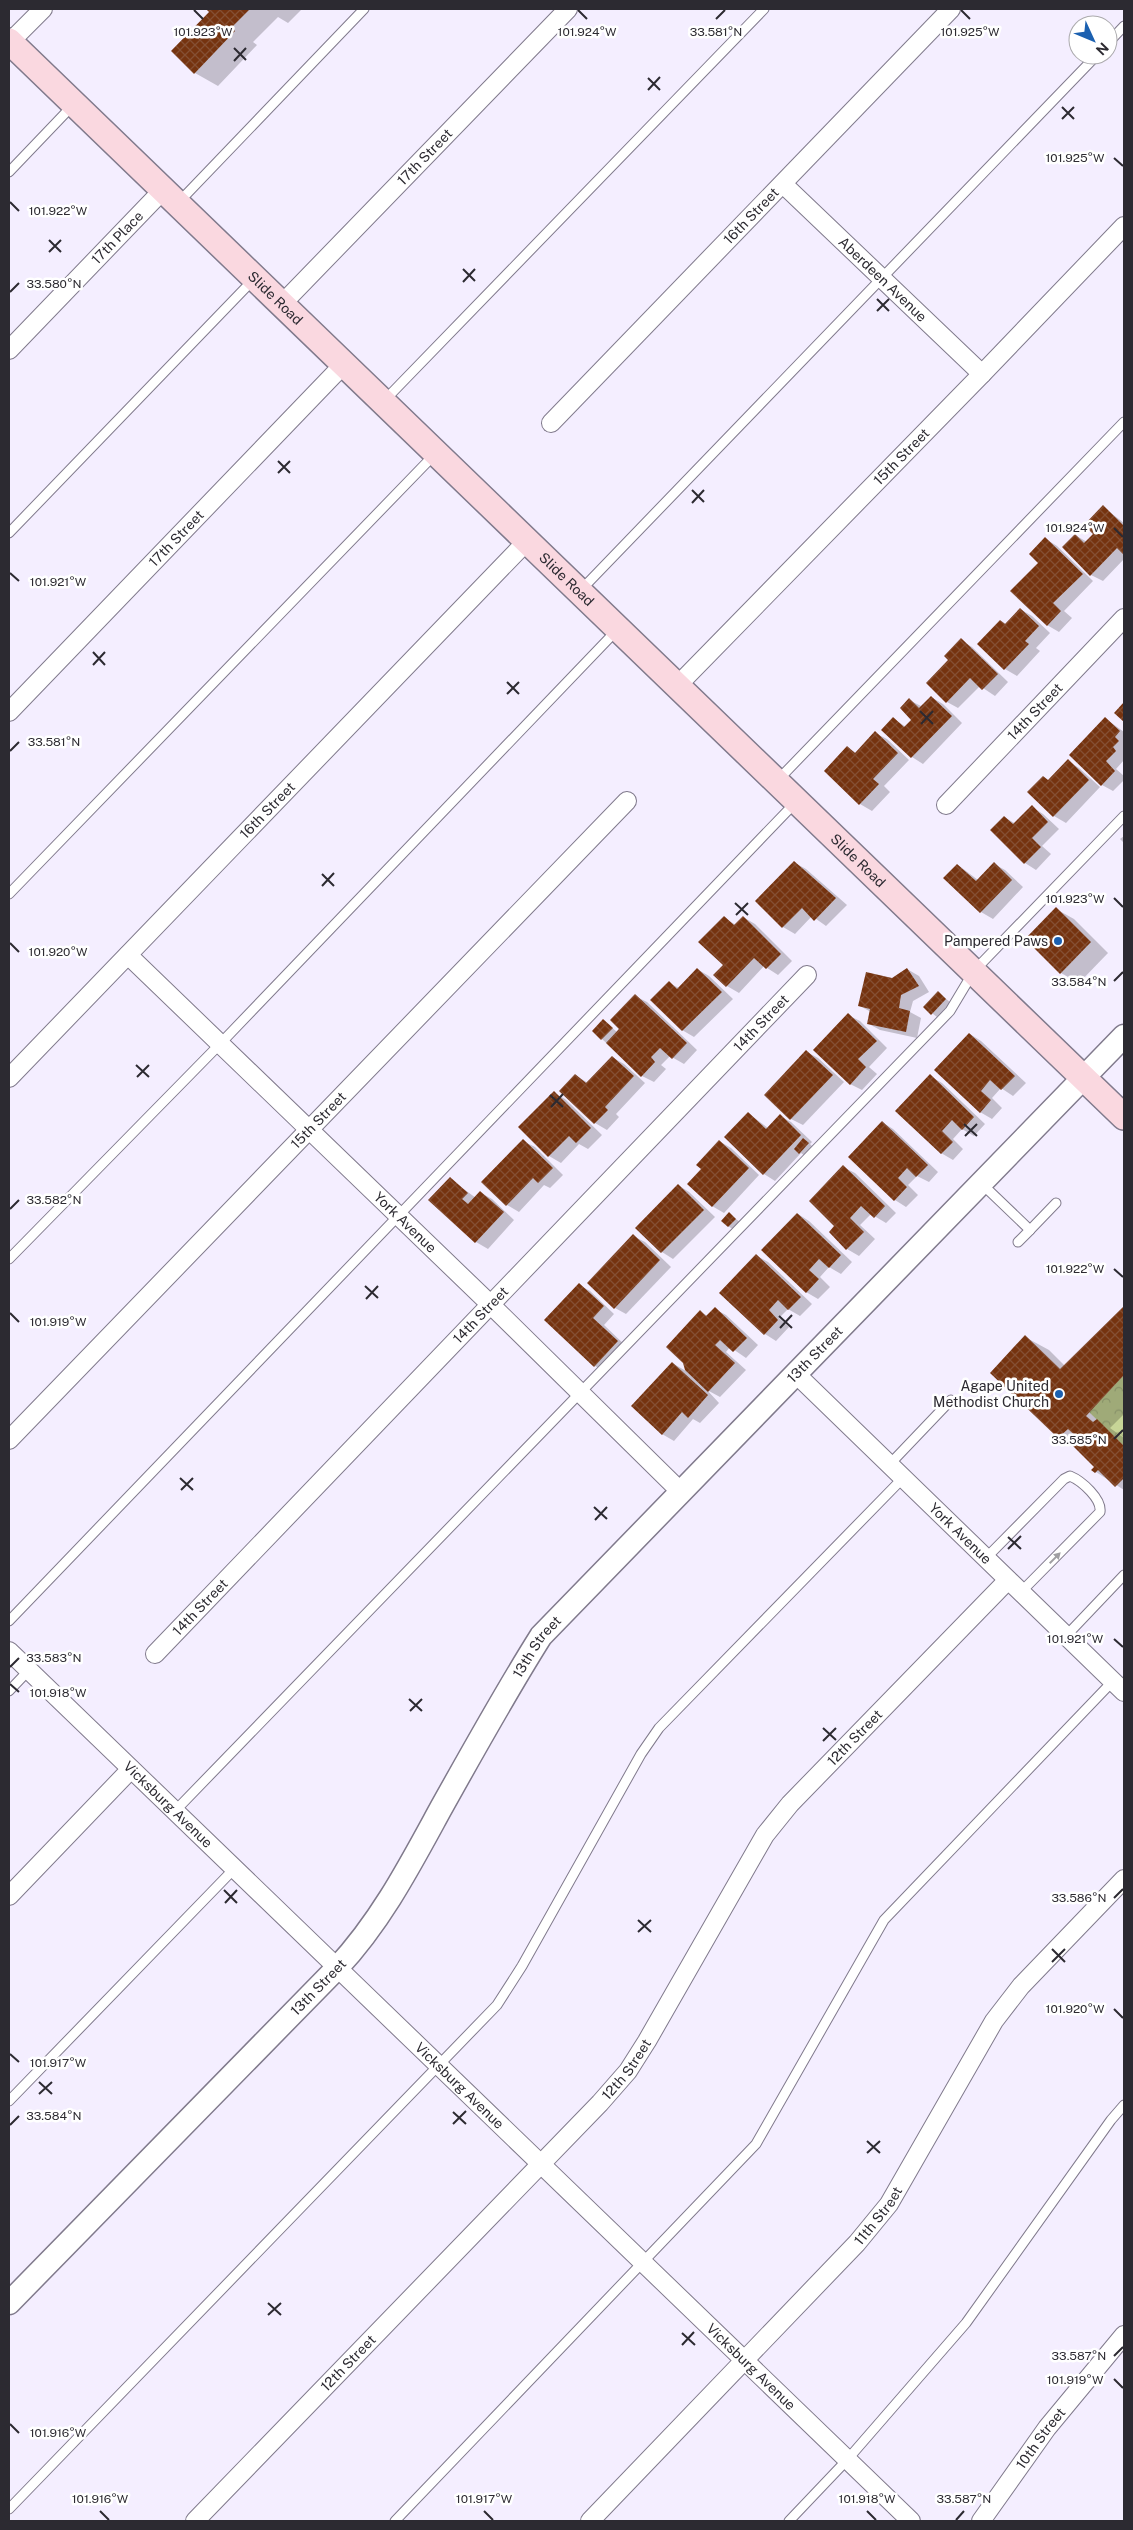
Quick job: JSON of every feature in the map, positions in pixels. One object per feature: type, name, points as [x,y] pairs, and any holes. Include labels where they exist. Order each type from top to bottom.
[{"type":"main road","name":"Slide Road","points":[[10,42],[1124,1117]]},
{"type":"street","points":[[10,42],[43,9]]},
{"type":"street","name":"17th Street","points":[[282,304],[568,9]]},
{"type":"street","name":"16th Street","points":[[551,423],[950,9]]},
{"type":"street","name":"Aberdeen Avenue","points":[[782,184],[982,374]]},
{"type":"street","name":"17th Place","points":[[9,350],[170,197]]},
{"type":"street","name":"15th Street","points":[[677,686],[1124,226]]},
{"type":"street","name":"17th Street","points":[[9,712],[344,364]]},
{"type":"street","name":"16th Street","points":[[9,1078],[527,541]]},
{"type":"street","name":"14th Street","points":[[946,805],[1124,618]]},
{"type":"street","name":"15th Street","points":[[9,1440],[627,800]]},
{"type":"street","name":"York Avenue","points":[[128,955],[490,1304],[681,1492]]},
{"type":"street","name":"14th Street","points":[[155,1654],[807,975]]},
{"type":"street","name":"13th Street","points":[[9,2303],[337,1968],[370,1930],[397,1889],[504,1694],[541,1636],[1124,1036]]},
{"type":"street","name":"York Avenue","points":[[796,1374],[1119,1687]]},
{"type":"street","name":"12th Street","points":[[195,2521],[600,2103],[628,2071],[647,2041],[765,1835],[790,1804],[1015,1586]]},
{"type":"street","name":"Vicksburg Avenue","points":[[9,1651],[911,2521]]},
{"type":"street","points":[[9,1896],[131,1769]]},
{"type":"street","name":"11th Street","points":[[590,2521],[857,2243],[888,2204],[994,2021],[1021,1986],[1124,1879]]},
{"type":"street","name":"10th Street","points":[[981,2521],[1047,2428],[1124,2335]]},
{"type":"lane","points":[[170,197],[364,9]]},
{"type":"lane","points":[[383,402],[764,9]]},
{"type":"lane","points":[[580,592],[1087,65]]},
{"type":"lane","points":[[9,172],[74,104]]},
{"type":"lane","points":[[9,533],[255,278]]},
{"type":"lane","points":[[776,782],[1124,422]]},
{"type":"lane","points":[[9,894],[436,453]]},
{"type":"lane","points":[[9,1259],[220,1044],[618,629]]},
{"type":"lane","points":[[9,1621],[397,1214],[797,801]]},
{"type":"lane","points":[[175,1811],[950,1011],[974,971],[1124,816]]},
{"type":"lane","points":[[980,1183],[1030,1230]]},
{"type":"lane","points":[[1018,1242],[1056,1202]]},
{"type":"lane","points":[[889,1465],[951,1400]]},
{"type":"lane","points":[[986,1558],[1064,1479],[1070,1476],[1076,1479],[1099,1501],[1100,1512],[1015,1586]]},
{"type":"lane","points":[[9,2509],[497,2005],[512,1982],[641,1754],[659,1728],[903,1478]]},
{"type":"lane","points":[[1066,1636],[1124,1575]]},
{"type":"lane","points":[[9,1690],[29,1670]]},
{"type":"lane","points":[[395,2521],[756,2144],[884,1920],[1119,1687]]},
{"type":"lane","points":[[9,2101],[234,1869]]},
{"type":"lane","points":[[789,2521],[847,2460],[966,2323],[1111,2120],[1124,2105]]},
{"type":"green space","points":[[1124,1375],[1124,1446],[1089,1412]]},
{"type":"building","points":[[206,9],[250,9],[231,28],[235,31],[194,74],[171,51],[209,12]]},
{"type":"building","points":[[1103,505],[1124,526],[1124,555],[1117,548],[1090,576],[1062,547],[1075,534],[1084,543],[1093,534],[1084,525]]},
{"type":"building","points":[[1045,537],[1083,574],[1053,603],[1061,611],[1047,626],[1010,591],[1038,563],[1029,554]]},
{"type":"building","points":[[1020,608],[1039,626],[1025,641],[1029,644],[1004,670],[977,644],[1000,620],[1005,624]]},
{"type":"building","points":[[961,638],[998,674],[982,690],[970,678],[946,703],[926,683],[948,660],[944,656]]},
{"type":"building","points":[[931,696],[952,716],[911,758],[881,730],[893,717],[904,727],[911,720],[900,708],[909,698],[919,708]]},
{"type":"building","points":[[1124,702],[1124,722],[1114,713]]},
{"type":"building","points":[[1105,717],[1120,731],[1115,737],[1119,741],[1113,747],[1116,751],[1106,761],[1115,771],[1101,786],[1069,755]]},
{"type":"building","points":[[875,731],[898,753],[873,779],[879,784],[859,805],[824,771],[847,746],[855,753]]},
{"type":"building","points":[[1068,759],[1089,780],[1053,817],[1027,792],[1043,776],[1048,780]]},
{"type":"building","points":[[1032,805],[1048,822],[1032,838],[1041,847],[1024,864],[990,830],[1004,816],[1013,824]]},
{"type":"building","points":[[794,861],[836,898],[814,921],[802,908],[782,928],[755,901]]},
{"type":"building","points":[[994,862],[1012,880],[980,913],[943,878],[957,864],[976,881]]},
{"type":"building","name":"Pampered Paws","points":[[1056,907],[1091,942],[1060,974],[1025,939]]},
{"type":"building","points":[[724,916],[734,925],[743,916],[781,954],[766,969],[754,958],[726,987],[713,975],[723,965],[698,942]]},
{"type":"building","points":[[697,968],[722,992],[682,1031],[650,1000],[669,981],[677,989]]},
{"type":"building","points":[[907,968],[919,986],[901,995],[899,1008],[910,1011],[906,1032],[867,1024],[870,1009],[858,1006],[866,972],[892,978]]},
{"type":"building","points":[[938,991],[946,999],[931,1015],[923,1007]]},
{"type":"building","points":[[635,994],[687,1043],[672,1059],[660,1048],[651,1057],[655,1062],[641,1077],[606,1043],[619,1029],[610,1020]]},
{"type":"building","points":[[848,1013],[877,1041],[858,1059],[866,1067],[850,1085],[813,1050]]},
{"type":"building","points":[[603,1019],[613,1028],[601,1040],[592,1031]]},
{"type":"building","points":[[969,1033],[1015,1076],[1001,1090],[990,1080],[981,1091],[991,1100],[980,1113],[934,1070]]},
{"type":"building","points":[[806,1050],[833,1075],[790,1120],[764,1095]]},
{"type":"building","points":[[612,1056],[634,1076],[605,1107],[608,1110],[594,1124],[559,1091],[575,1074],[586,1083]]},
{"type":"building","points":[[930,1074],[974,1117],[962,1130],[952,1120],[942,1131],[953,1142],[941,1154],[895,1111]]},
{"type":"building","points":[[554,1091],[591,1128],[576,1143],[569,1136],[548,1157],[518,1127]]},
{"type":"building","points":[[748,1112],[766,1129],[780,1114],[801,1135],[763,1175],[724,1137]]},
{"type":"building","points":[[882,1121],[928,1165],[916,1177],[907,1168],[898,1178],[907,1187],[894,1201],[848,1157]]},
{"type":"building","points":[[803,1138],[809,1143],[799,1154],[794,1149]]},
{"type":"building","points":[[523,1139],[553,1168],[538,1183],[533,1178],[506,1206],[481,1182]]},
{"type":"building","points":[[719,1140],[749,1168],[712,1207],[687,1184],[701,1169],[696,1165]]},
{"type":"building","points":[[843,1165],[885,1206],[874,1218],[861,1206],[850,1218],[864,1232],[846,1250],[829,1232],[834,1226],[809,1201]]},
{"type":"building","points":[[450,1177],[468,1193],[462,1199],[468,1204],[480,1191],[504,1212],[475,1243],[428,1200]]},
{"type":"building","points":[[678,1184],[704,1210],[661,1253],[635,1228]]},
{"type":"building","points":[[729,1212],[736,1219],[728,1227],[721,1221]]},
{"type":"building","points":[[797,1213],[841,1255],[829,1268],[819,1259],[809,1270],[819,1279],[806,1293],[761,1250]]},
{"type":"building","points":[[633,1234],[660,1260],[614,1309],[587,1283]]},
{"type":"building","points":[[756,1254],[801,1297],[788,1310],[778,1300],[769,1310],[778,1320],[764,1335],[719,1293]]},
{"type":"building","points":[[579,1283],[604,1306],[593,1318],[618,1341],[594,1367],[544,1320]]},
{"type":"building","name":"Agape United Methodist Church","points":[[1124,1306],[1124,1375],[1086,1416],[1093,1422],[1097,1419],[1124,1446],[1124,1478],[1115,1487],[1098,1470],[1095,1473],[1091,1470],[1094,1467],[1072,1445],[1079,1439],[1068,1429],[1058,1438],[990,1373],[1025,1335],[1060,1369]]},
{"type":"building","points":[[715,1307],[747,1338],[733,1352],[720,1340],[715,1345],[735,1363],[708,1392],[685,1370],[683,1363],[666,1347],[700,1310],[706,1316]]},
{"type":"building","points":[[672,1362],[708,1395],[688,1418],[682,1412],[662,1435],[631,1406]]},
{"type":"place","name":"Pampered Paws","points":[[1058,941]]},
{"type":"place","name":"Agape United Methodist Church","points":[[1059,1394]]}]
